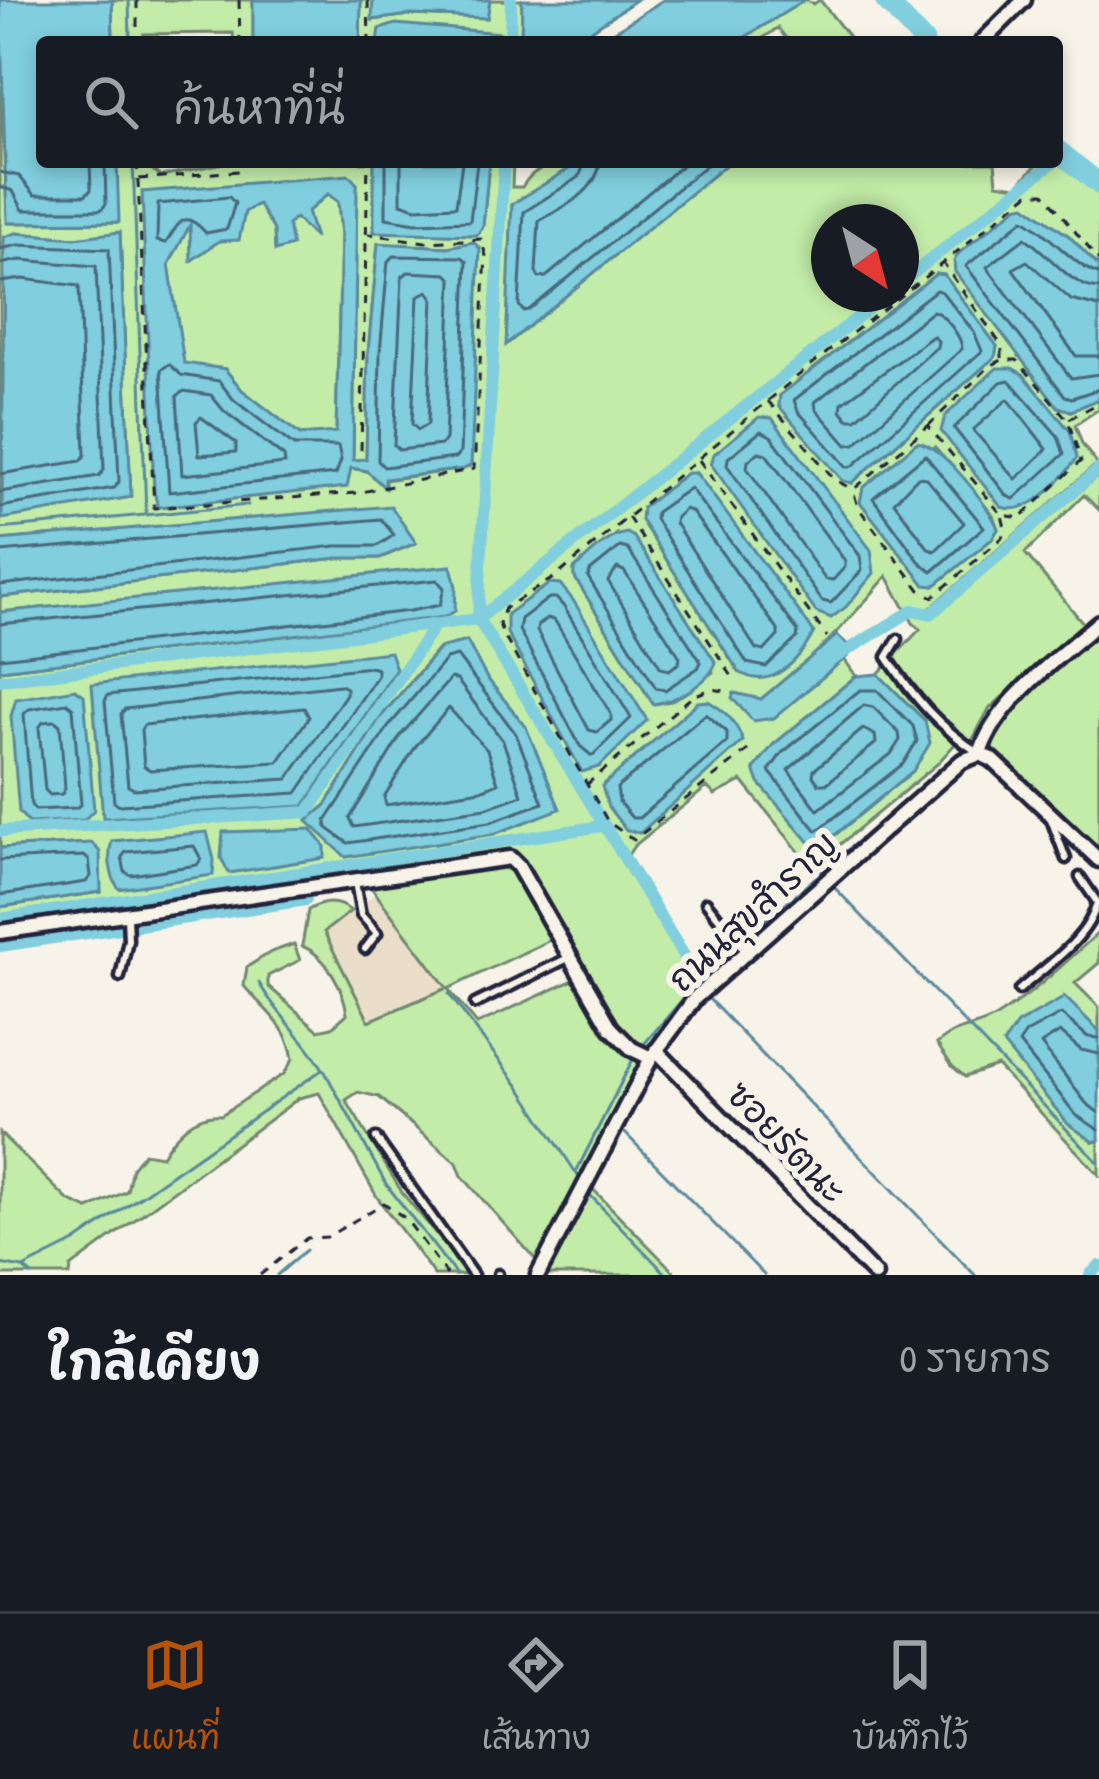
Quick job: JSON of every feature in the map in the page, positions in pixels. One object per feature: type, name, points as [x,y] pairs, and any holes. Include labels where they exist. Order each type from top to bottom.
[{"type":"street","points":[[988,36],[1024,0]]},
{"type":"street","points":[[1099,622],[1012,701],[992,725],[980,754],[1099,860]]},
{"type":"street","name":"ถนนสุขสำราญ","points":[[538,1275],[654,1054],[695,998],[962,760],[980,754]]},
{"type":"street","points":[[0,932],[509,858],[518,866],[611,1028],[632,1049],[654,1054]]},
{"type":"street","name":"ซอยรัตนะ","points":[[654,1054],[875,1275]]},
{"type":"lane","points":[[898,639],[887,657],[898,675],[942,729],[980,754]]},
{"type":"lane","points":[[1048,810],[1051,829],[1066,859]]},
{"type":"lane","points":[[1018,990],[1065,949],[1096,911],[1093,892],[1080,877]]},
{"type":"lane","points":[[355,882],[361,915],[377,933],[364,949]]},
{"type":"lane","points":[[706,902],[746,952]]},
{"type":"lane","points":[[120,977],[128,940],[127,913]]},
{"type":"lane","points":[[475,1004],[572,957]]},
{"type":"lane","points":[[376,1138],[473,1275]]},
{"type":"path","points":[[137,0],[137,36]]},
{"type":"path","points":[[239,0],[240,36]]},
{"type":"path","points":[[368,0],[369,36]]},
{"type":"path","points":[[137,168],[154,508],[357,494],[474,469],[486,256],[482,239],[425,242],[368,234]]},
{"type":"path","points":[[137,179],[240,168]]},
{"type":"path","points":[[361,451],[368,168]]},
{"type":"path","points":[[748,750],[634,841],[608,822],[586,785],[499,624],[505,608],[558,574],[1029,193],[1044,193],[1099,261]]},
{"type":"path","points":[[943,263],[1003,346],[1002,360]]},
{"type":"path","points":[[853,490],[990,366],[1002,360],[1017,361],[1069,420],[1081,461],[1020,518],[1002,514]]},
{"type":"path","points":[[768,401],[835,480],[853,490],[858,507],[920,590],[933,597],[1002,538],[1005,528],[1002,514],[928,426]]},
{"type":"path","points":[[1069,420],[1099,403]]},
{"type":"path","points":[[698,459],[827,638]]},
{"type":"path","points":[[627,517],[735,681]]},
{"type":"path","points":[[586,785],[693,696],[711,689],[724,691]]},
{"type":"path","points":[[260,1275],[307,1238],[327,1237],[384,1203],[406,1219],[447,1275]]},
{"type":"shaded area","points":[[376,893],[448,988],[368,1022],[324,932]]},
{"type":"green space","points":[[112,0],[253,0],[253,36],[113,36]]},
{"type":"green space","points":[[361,0],[373,0],[373,20],[410,15],[487,18],[490,0],[522,0],[521,36],[380,29],[379,36],[360,36]]},
{"type":"green space","points":[[805,0],[813,4],[820,0],[848,36],[784,36],[778,28],[766,36],[747,36]]},
{"type":"green space","points":[[0,85],[8,223],[118,222],[117,168],[150,168],[161,176],[200,168],[374,168],[374,231],[477,235],[483,226],[488,168],[513,168],[512,187],[522,187],[543,168],[570,168],[512,204],[507,344],[722,168],[996,168],[997,183],[1017,186],[1034,168],[1063,168],[1063,163],[1099,190],[1099,267],[1069,236],[1071,411],[1099,399],[1099,409],[1075,425],[1097,464],[928,610],[934,616],[1099,475],[1099,510],[1084,495],[1025,553],[1084,624],[989,709],[966,752],[955,744],[821,860],[805,859],[742,781],[715,795],[707,787],[634,846],[628,855],[633,865],[704,983],[645,1050],[614,1024],[529,872],[517,856],[501,852],[0,925],[0,907],[101,892],[92,843],[0,848],[0,670],[445,617],[136,599],[0,612],[0,597],[338,558],[380,558],[416,543],[391,507],[0,540]],"holes":[[[357,184],[353,460],[366,460],[368,353],[378,244],[448,247],[473,242],[471,465],[384,480],[385,486],[367,471],[350,468],[158,506],[143,192]],[[811,204],[919,204],[919,287],[936,274],[944,275],[997,346],[995,357],[852,483],[779,406],[780,395],[887,312],[811,312]],[[17,233],[75,238],[120,233],[131,497],[2,518],[4,237]],[[935,447],[993,515],[998,529],[934,586],[861,503],[863,489]],[[696,473],[813,632],[739,672],[641,520]],[[617,534],[713,672],[671,701],[653,704],[574,576],[574,570]],[[887,576],[920,629],[878,674],[925,721],[913,771],[825,843],[813,846],[773,745],[856,676],[844,659],[773,718],[735,693],[760,700],[843,626]],[[466,641],[486,677],[526,727],[506,829],[346,857],[308,820],[326,805],[379,719],[439,648]]]},
{"type":"green space","points":[[328,194],[338,202],[341,235],[336,433],[300,435],[242,390],[225,369],[183,364],[169,264],[191,222],[192,259],[219,241],[258,203],[274,230],[275,250],[287,224],[296,218],[313,235],[307,212]]},
{"type":"green space","points":[[1099,631],[1099,852],[992,752],[995,738],[1019,705]]},
{"type":"green space","points":[[498,865],[518,875],[554,938],[448,989],[477,1024],[578,978],[615,1040],[641,1061],[586,1176],[535,1259],[462,1176],[457,1163],[379,1097],[358,1092],[346,1100],[403,1194],[470,1275],[434,1275],[377,1197],[319,1093],[299,1098],[71,1267],[70,1275],[0,1275],[0,1133],[68,1200],[88,1209],[127,1191],[132,1168],[144,1153],[162,1156],[186,1126],[202,1117],[221,1115],[284,1074],[293,1059],[281,1028],[244,986],[247,967],[294,944],[300,960],[268,976],[268,986],[318,1030],[332,1027],[347,1014],[333,974],[302,946],[308,910],[330,903],[351,911],[324,932],[369,1021],[447,988],[370,886]]},
{"type":"green space","points":[[1099,932],[1099,963],[1075,983],[1099,1007],[1099,1031],[1065,998],[1093,1142],[1099,1140],[1099,1175],[997,1066],[965,1077],[937,1044],[1010,1008]]},
{"type":"green space","points":[[591,1187],[677,1275],[548,1275]]},
{"type":"water","points":[[0,0],[112,0],[113,36],[36,36],[36,168],[117,168],[119,222],[7,223]]},
{"type":"water","points":[[253,0],[361,0],[360,36],[253,36]]},
{"type":"water","points":[[373,0],[490,0],[487,18],[410,15],[372,20]]},
{"type":"water","points":[[522,0],[636,0],[583,36],[521,36]]},
{"type":"water","points":[[663,0],[805,0],[747,36],[607,36]]},
{"type":"water","points":[[396,24],[500,36],[379,36],[380,29]]},
{"type":"water","points":[[374,168],[488,168],[483,226],[477,235],[374,232]]},
{"type":"water","points":[[570,168],[722,168],[506,345],[512,204]]},
{"type":"water","points":[[349,175],[357,184],[353,460],[366,459],[368,353],[378,243],[448,247],[473,242],[480,248],[471,465],[385,479],[385,488],[367,471],[351,468],[347,487],[158,507],[142,192]],"holes":[[[328,194],[338,202],[336,432],[300,435],[242,390],[225,369],[184,363],[169,264],[190,225],[191,261],[219,241],[239,240],[245,212],[258,204],[274,230],[275,251],[292,246],[288,225],[295,218],[315,238],[307,212]]]},
{"type":"water","points":[[1025,205],[1069,236],[1099,267],[1099,399],[1071,411],[1058,407],[955,272],[959,253]]},
{"type":"water","points":[[120,232],[131,497],[2,519],[4,237],[16,233],[75,238]]},
{"type":"water","points":[[936,274],[944,275],[997,346],[995,357],[852,483],[843,481],[779,406],[780,395],[887,312],[919,312],[919,287]]},
{"type":"water","points":[[997,368],[1023,374],[1070,431],[1077,458],[1044,495],[1012,509],[1001,507],[941,431],[945,416]]},
{"type":"water","points":[[759,417],[772,418],[871,550],[874,573],[831,618],[816,612],[711,464],[714,454]]},
{"type":"water","points":[[917,442],[939,453],[964,478],[998,529],[934,586],[925,585],[860,502],[863,488]]},
{"type":"water","points":[[687,473],[696,473],[814,632],[792,663],[773,676],[739,672],[641,520],[642,508]]},
{"type":"water","points":[[391,506],[416,543],[380,558],[338,558],[0,597],[0,540]]},
{"type":"water","points":[[627,533],[716,663],[690,691],[653,704],[574,576],[574,569],[598,547]]},
{"type":"water","points":[[451,566],[455,611],[445,617],[0,670],[0,612]]},
{"type":"water","points":[[550,583],[560,584],[573,600],[647,720],[599,767],[582,772],[507,633],[507,614]]},
{"type":"water","points":[[837,635],[848,645],[849,655],[774,718],[753,721],[732,698],[734,693],[761,699]]},
{"type":"water","points":[[467,641],[486,677],[526,727],[560,809],[494,834],[346,857],[307,821],[326,805],[379,719],[440,648]]},
{"type":"water","points":[[390,652],[396,669],[304,806],[103,818],[92,684]]},
{"type":"water","points":[[878,674],[925,721],[930,743],[913,771],[824,844],[813,846],[759,783],[754,769],[773,745],[856,676]]},
{"type":"water","points":[[75,689],[84,695],[94,810],[84,820],[29,823],[19,812],[11,716],[16,699]]},
{"type":"water","points":[[708,701],[730,718],[743,741],[640,833],[626,830],[608,807],[602,786],[698,702]]},
{"type":"water","points":[[311,829],[325,846],[325,858],[229,873],[221,858],[223,832]]},
{"type":"water","points":[[207,832],[213,875],[119,889],[110,866],[112,841]]},
{"type":"water","points":[[92,843],[100,852],[101,892],[0,907],[0,848]]},
{"type":"water","points":[[1065,997],[1099,1031],[1099,1140],[1094,1142],[1068,1124],[1003,1044],[1017,1024]]},
{"type":"waterway","points":[[129,0],[130,36]]},
{"type":"waterway","points":[[510,36],[511,0]]},
{"type":"waterway","points":[[885,0],[918,36]]},
{"type":"waterway","points":[[1063,155],[1099,184]]},
{"type":"waterway","points":[[133,168],[146,514]]},
{"type":"waterway","points":[[504,168],[478,619],[699,980]]},
{"type":"waterway","points":[[919,269],[1045,168]]},
{"type":"waterway","points":[[0,680],[478,619],[864,312]]},
{"type":"waterway","points":[[835,658],[913,610],[931,614],[1099,469]]},
{"type":"waterway","points":[[0,529],[248,505]]},
{"type":"waterway","points":[[0,831],[308,812],[435,625]]},
{"type":"waterway","points":[[746,937],[963,751]]},
{"type":"waterway","points":[[0,919],[602,826]]},
{"type":"waterway","points":[[835,888],[1099,1163]]},
{"type":"waterway","points":[[0,946],[306,900]]},
{"type":"waterway","points":[[644,1044],[732,949]]},
{"type":"waterway","points":[[23,1268],[75,1242],[323,1069],[259,983]]},
{"type":"waterway","points":[[449,994],[523,1092],[580,1179]]},
{"type":"waterway","points":[[709,999],[975,1275]]},
{"type":"waterway","points":[[576,1172],[632,1061]]},
{"type":"waterway","points":[[324,1070],[386,1184],[456,1275]]},
{"type":"waterway","points":[[625,1133],[764,1275]]},
{"type":"waterway","points":[[591,1196],[667,1275]]},
{"type":"waterway","points":[[277,1275],[306,1250]]},
{"type":"waterway","points":[[0,1264],[23,1268],[32,1275]]},
{"type":"waterway","points":[[1090,1275],[1099,1266]]}]
